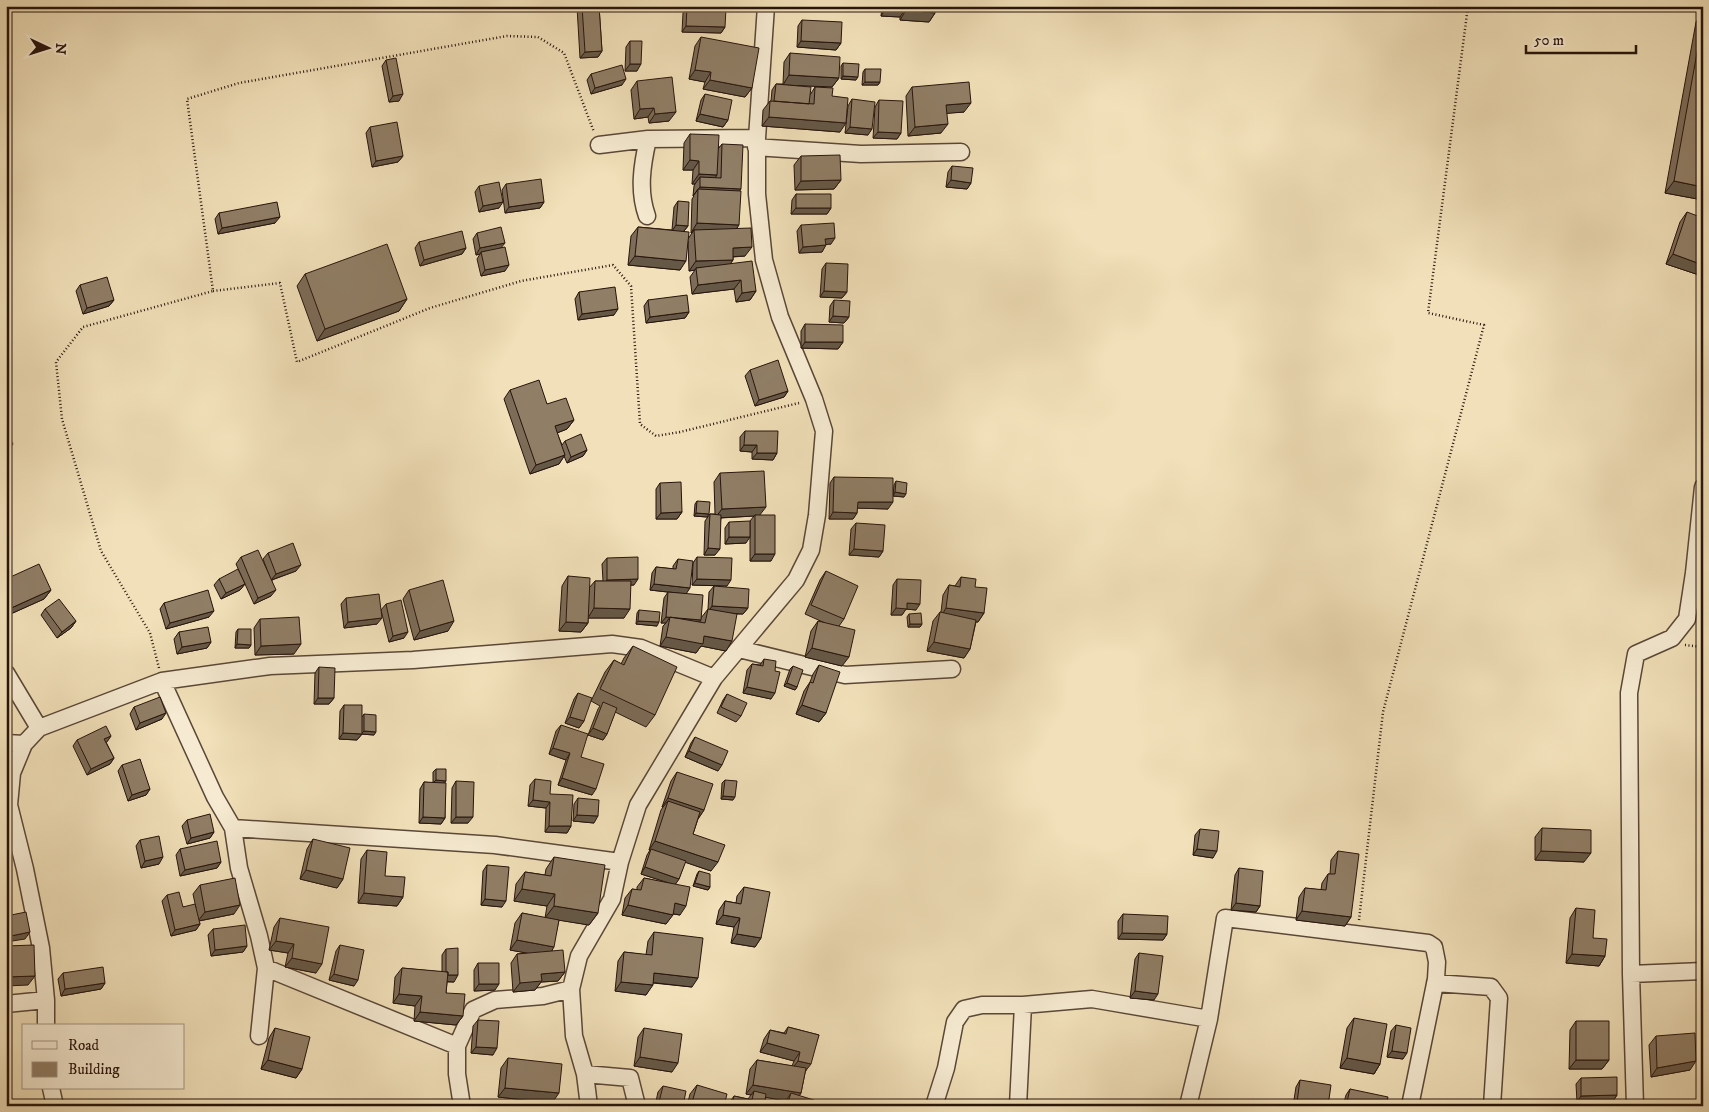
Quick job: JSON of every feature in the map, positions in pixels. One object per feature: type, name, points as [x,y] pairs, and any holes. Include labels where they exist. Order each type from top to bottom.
[{"type":"street","points":[[589,1106],[585,1074],[574,1036],[571,989],[579,956],[612,899],[620,862],[638,805],[714,678],[796,580],[811,550],[817,514],[824,431],[814,399],[780,317],[764,260],[757,194],[756,142],[766,6]]},
{"type":"street","points":[[647,216],[642,202],[641,185],[643,159],[648,139]]},
{"type":"street","points":[[599,145],[648,139],[756,142],[862,154],[961,152]]},
{"type":"street","points":[[1635,1106],[1631,974],[1629,693],[1636,654],[1672,638],[1687,619],[1703,487]]},
{"type":"street","points":[[46,1024],[46,1000],[41,948],[26,869],[9,805],[12,773],[24,744],[38,728],[162,681],[270,666],[413,660],[612,644],[641,648],[714,678]]},
{"type":"street","points":[[739,649],[845,675],[952,669]]},
{"type":"street","points":[[6,673],[38,728]]},
{"type":"street","points":[[162,681],[215,797],[233,828],[238,868],[259,936],[266,968],[259,1036]]},
{"type":"street","points":[[6,742],[24,744]]},
{"type":"street","points":[[233,828],[495,845],[620,862]]},
{"type":"street","points":[[1188,1106],[1209,1019],[1225,918],[1434,946],[1437,962],[1435,984],[1410,1106]]},
{"type":"street","points":[[266,968],[457,1046]]},
{"type":"street","points":[[1631,974],[1703,971]]},
{"type":"street","points":[[1435,984],[1491,987],[1499,998],[1492,1106]]},
{"type":"street","points":[[462,1106],[457,1074],[457,1046],[473,1010],[495,1000],[543,996],[571,989]]},
{"type":"street","points":[[934,1106],[946,1068],[955,1022],[964,1008],[982,1005],[1023,1005],[1092,999],[1209,1019]]},
{"type":"street","points":[[6,1004],[46,1000]]},
{"type":"street","points":[[1018,1106],[1023,1005]]},
{"type":"street","points":[[585,1074],[630,1078],[637,1106]]},
{"type":"street","points":[[51,1090],[54,1106]]},
{"type":"path","points":[[1357,935],[1383,712],[1484,325],[1428,313],[1468,6]]},
{"type":"path","points":[[213,291],[187,99],[239,83],[506,36],[538,36],[564,53],[599,145]]},
{"type":"path","points":[[162,681],[150,633],[101,551],[62,419],[56,362],[83,327],[213,291],[280,283],[297,362],[430,308],[521,281],[613,266],[630,286],[640,424],[656,436],[680,432],[814,399]]},
{"type":"building","points":[[582,6],[599,6],[602,51],[585,52]]},
{"type":"building","points":[[887,6],[936,6],[935,13]]},
{"type":"building","points":[[687,7],[726,8],[725,27],[686,26]]},
{"type":"building","points":[[1703,19],[1703,187],[1674,181]]},
{"type":"building","points":[[802,20],[842,22],[841,43],[801,41]]},
{"type":"building","points":[[701,37],[759,48],[752,88],[710,80],[711,72],[695,70]]},
{"type":"building","points":[[630,41],[642,41],[641,64],[630,64]]},
{"type":"building","points":[[790,53],[840,57],[839,78],[789,75]]},
{"type":"building","points":[[396,58],[403,94],[393,96],[386,60]]},
{"type":"building","points":[[843,63],[859,64],[858,77],[843,76]]},
{"type":"building","points":[[622,65],[626,79],[595,88],[591,74]]},
{"type":"building","points":[[865,69],[881,69],[880,82],[865,82]]},
{"type":"building","points":[[672,77],[676,112],[655,114],[654,108],[640,109],[637,81]]},
{"type":"building","points":[[969,82],[971,103],[946,105],[948,124],[915,127],[912,87]]},
{"type":"building","points":[[776,84],[811,87],[809,104],[774,101]]},
{"type":"building","points":[[815,87],[833,88],[832,96],[848,98],[846,123],[769,117],[770,101],[814,104]]},
{"type":"building","points":[[705,94],[732,100],[728,120],[700,114]]},
{"type":"building","points":[[852,99],[875,102],[872,129],[850,127]]},
{"type":"building","points":[[879,100],[903,101],[901,133],[878,132]]},
{"type":"building","points":[[397,122],[403,156],[376,161],[370,127]]},
{"type":"building","points":[[690,134],[719,135],[717,175],[699,174],[699,161],[690,160]]},
{"type":"building","points":[[722,144],[743,145],[741,189],[700,187],[700,177],[721,178]]},
{"type":"building","points":[[840,155],[841,180],[801,181],[801,156]]},
{"type":"building","points":[[952,166],[973,168],[971,183],[951,180]]},
{"type":"building","points":[[541,179],[544,202],[509,207],[506,184]]},
{"type":"building","points":[[499,182],[503,202],[483,206],[479,186]]},
{"type":"building","points":[[698,189],[741,191],[739,225],[697,223]]},
{"type":"building","points":[[796,194],[831,194],[831,208],[796,208]]},
{"type":"building","points":[[678,201],[689,202],[688,226],[676,225]]},
{"type":"building","points":[[277,202],[280,217],[222,228],[219,213]]},
{"type":"building","points":[[1687,212],[1703,218],[1703,265],[1673,254]]},
{"type":"building","points":[[834,223],[835,238],[825,239],[826,245],[803,247],[801,225]]},
{"type":"building","points":[[501,227],[505,243],[480,248],[477,233]]},
{"type":"building","points":[[638,227],[689,232],[686,261],[635,256]]},
{"type":"building","points":[[751,228],[752,247],[733,248],[733,260],[696,261],[694,230]]},
{"type":"building","points":[[462,231],[466,248],[424,260],[419,242]]},
{"type":"building","points":[[387,244],[407,299],[325,329],[305,274]]},
{"type":"building","points":[[505,247],[509,265],[485,270],[481,252]]},
{"type":"building","points":[[752,261],[756,291],[742,293],[741,280],[698,285],[696,268]]},
{"type":"building","points":[[826,263],[848,264],[847,292],[824,291]]},
{"type":"building","points":[[107,277],[114,300],[87,308],[80,285]]},
{"type":"building","points":[[615,287],[618,309],[582,314],[579,292]]},
{"type":"building","points":[[687,295],[689,312],[650,317],[648,300]]},
{"type":"building","points":[[834,300],[850,301],[849,317],[833,316]]},
{"type":"building","points":[[805,324],[843,325],[843,342],[805,342]]},
{"type":"building","points":[[778,360],[788,391],[759,400],[750,370]]},
{"type":"building","points":[[539,380],[547,404],[566,398],[574,420],[555,426],[565,455],[536,465],[510,390]]},
{"type":"building","points":[[6,430],[13,444],[6,448]]},
{"type":"building","points":[[745,431],[778,431],[777,453],[757,453],[757,445],[744,445]]},
{"type":"building","points":[[581,434],[587,450],[571,457],[565,441]]},
{"type":"building","points":[[764,471],[766,507],[722,509],[720,473]]},
{"type":"building","points":[[834,477],[893,478],[893,502],[858,502],[857,513],[833,512]]},
{"type":"building","points":[[896,481],[907,483],[906,494],[895,492]]},
{"type":"building","points":[[681,482],[682,512],[661,513],[660,483]]},
{"type":"building","points":[[697,501],[710,502],[709,514],[696,513]]},
{"type":"building","points":[[710,514],[721,515],[720,549],[708,548]]},
{"type":"building","points":[[755,515],[775,515],[775,554],[755,554]]},
{"type":"building","points":[[750,521],[750,537],[729,537],[729,522]]},
{"type":"building","points":[[856,523],[885,525],[883,551],[854,549]]},
{"type":"building","points":[[293,543],[301,565],[276,574],[268,553]]},
{"type":"building","points":[[258,550],[276,590],[258,598],[241,557]]},
{"type":"building","points":[[638,557],[638,579],[607,580],[607,558]]},
{"type":"building","points":[[697,557],[732,558],[731,580],[697,579]]},
{"type":"building","points":[[678,559],[693,561],[690,588],[654,584],[656,567],[676,569]]},
{"type":"building","points":[[39,564],[51,590],[9,609],[6,603],[6,579]]},
{"type":"building","points":[[238,569],[245,584],[226,593],[219,579]]},
{"type":"building","points":[[826,571],[858,586],[844,619],[811,605]]},
{"type":"building","points":[[568,576],[590,578],[588,623],[566,622]]},
{"type":"building","points":[[961,577],[976,579],[975,587],[987,588],[984,613],[946,608],[949,585],[960,587]]},
{"type":"building","points":[[897,579],[921,580],[920,604],[907,603],[907,609],[896,608]]},
{"type":"building","points":[[443,580],[454,621],[420,631],[409,590]]},
{"type":"building","points":[[595,581],[631,581],[630,609],[594,608]]},
{"type":"building","points":[[714,586],[749,589],[748,608],[712,606]]},
{"type":"building","points":[[208,590],[214,611],[170,623],[164,603]]},
{"type":"building","points":[[668,592],[703,595],[701,620],[666,617]]},
{"type":"building","points":[[379,594],[382,618],[348,622],[346,598]]},
{"type":"building","points":[[59,599],[76,621],[62,632],[45,609]]},
{"type":"building","points":[[401,600],[408,632],[393,636],[386,604]]},
{"type":"building","points":[[708,609],[737,614],[732,641],[704,636],[703,644],[666,637],[670,617],[705,623]]},
{"type":"building","points":[[639,610],[660,612],[659,622],[638,621]]},
{"type":"building","points":[[940,612],[976,620],[970,649],[934,642]]},
{"type":"building","points":[[921,613],[922,624],[910,624],[909,614]]},
{"type":"building","points":[[299,617],[301,644],[261,646],[260,619]]},
{"type":"building","points":[[818,621],[855,630],[849,657],[812,648]]},
{"type":"building","points":[[208,627],[211,642],[182,647],[179,632]]},
{"type":"building","points":[[238,629],[251,629],[251,645],[237,644]]},
{"type":"building","points":[[633,646],[677,667],[655,715],[600,689],[614,660],[624,665]]},
{"type":"building","points":[[764,659],[776,661],[775,671],[780,672],[775,693],[747,687],[752,664],[763,666]]},
{"type":"building","points":[[819,665],[840,672],[826,713],[802,705],[810,682],[813,683]]},
{"type":"building","points":[[793,666],[803,670],[797,687],[787,683]]},
{"type":"building","points":[[319,667],[335,668],[334,698],[318,698]]},
{"type":"building","points":[[578,693],[592,698],[584,721],[570,717]]},
{"type":"building","points":[[727,694],[747,703],[741,716],[721,707]]},
{"type":"building","points":[[160,697],[166,713],[140,723],[134,707]]},
{"type":"building","points":[[603,702],[617,708],[607,734],[593,728]]},
{"type":"building","points":[[344,705],[362,705],[362,734],[343,733]]},
{"type":"building","points":[[364,714],[376,715],[376,732],[364,731]]},
{"type":"building","points":[[561,725],[588,734],[581,757],[604,764],[596,789],[562,778],[570,753],[553,748]]},
{"type":"building","points":[[106,726],[111,736],[104,739],[114,758],[91,769],[77,740]]},
{"type":"building","points":[[695,737],[728,751],[722,765],[689,751]]},
{"type":"building","points":[[140,759],[150,789],[132,795],[122,765]]},
{"type":"building","points":[[436,769],[446,769],[446,781],[436,780]]},
{"type":"building","points":[[677,772],[713,784],[704,810],[668,798]]},
{"type":"building","points":[[535,779],[551,781],[550,794],[573,795],[571,826],[549,826],[550,802],[533,800]]},
{"type":"building","points":[[725,780],[737,781],[735,797],[723,796]]},
{"type":"building","points":[[456,781],[474,782],[473,817],[456,817]]},
{"type":"building","points":[[424,782],[446,783],[445,818],[423,817]]},
{"type":"building","points":[[578,798],[599,800],[598,816],[577,815]]},
{"type":"building","points":[[6,799],[11,823],[6,824]]},
{"type":"building","points":[[668,801],[700,812],[693,834],[725,845],[718,862],[655,841]]},
{"type":"building","points":[[210,814],[214,832],[191,838],[187,820]]},
{"type":"building","points":[[1542,828],[1591,830],[1591,853],[1541,851]]},
{"type":"building","points":[[1200,829],[1219,831],[1217,851],[1197,849]]},
{"type":"building","points":[[159,836],[163,857],[145,861],[140,840]]},
{"type":"building","points":[[313,839],[350,848],[343,879],[306,870]]},
{"type":"building","points":[[217,841],[221,862],[185,870],[180,849]]},
{"type":"building","points":[[651,849],[686,861],[679,879],[645,867]]},
{"type":"building","points":[[367,850],[387,852],[385,876],[405,877],[403,897],[364,893]]},
{"type":"building","points":[[1338,851],[1359,854],[1351,917],[1302,911],[1305,888],[1326,890],[1328,874],[1335,874]]},
{"type":"building","points":[[554,857],[605,865],[598,913],[554,906],[555,894],[522,889],[525,872],[551,876]]},
{"type":"building","points":[[487,865],[509,867],[506,901],[485,899]]},
{"type":"building","points":[[1239,868],[1263,871],[1260,906],[1236,903]]},
{"type":"building","points":[[699,871],[710,874],[710,887],[695,883]]},
{"type":"building","points":[[235,878],[240,905],[205,912],[200,885]]},
{"type":"building","points":[[644,878],[690,887],[686,906],[675,903],[673,915],[628,905],[632,889],[641,890]]},
{"type":"building","points":[[744,887],[770,892],[761,938],[737,934],[740,918],[723,915],[725,901],[741,904]]},
{"type":"building","points":[[179,892],[183,907],[195,904],[200,924],[175,930],[167,895]]},
{"type":"building","points":[[1576,908],[1595,910],[1593,938],[1607,939],[1605,956],[1572,954]]},
{"type":"building","points":[[26,912],[30,932],[6,937],[6,916]]},
{"type":"building","points":[[522,913],[559,920],[554,947],[517,940]]},
{"type":"building","points":[[1123,914],[1168,916],[1167,934],[1122,933]]},
{"type":"building","points":[[280,918],[329,927],[322,964],[292,958],[294,944],[276,941]]},
{"type":"building","points":[[245,925],[247,946],[215,950],[213,929]]},
{"type":"building","points":[[654,932],[703,938],[698,978],[654,973],[653,985],[621,982],[624,952],[652,955]]},
{"type":"building","points":[[34,945],[35,976],[6,977],[6,946]]},
{"type":"building","points":[[340,945],[364,950],[358,980],[334,974]]},
{"type":"building","points":[[458,948],[458,975],[448,975],[448,972],[446,972],[446,949]]},
{"type":"building","points":[[563,950],[565,972],[541,974],[542,981],[520,983],[517,954]]},
{"type":"building","points":[[1139,953],[1163,956],[1158,994],[1135,991]]},
{"type":"building","points":[[478,963],[499,963],[499,984],[479,984]]},
{"type":"building","points":[[103,967],[105,983],[65,989],[63,973]]},
{"type":"building","points":[[402,968],[448,972],[446,993],[465,994],[463,1016],[420,1012],[422,996],[399,994]]},
{"type":"building","points":[[1354,1018],[1387,1024],[1380,1064],[1347,1058]]},
{"type":"building","points":[[478,1020],[499,1021],[497,1048],[476,1047]]},
{"type":"building","points":[[1576,1021],[1609,1021],[1609,1060],[1576,1060]]},
{"type":"building","points":[[1396,1025],[1411,1028],[1407,1053],[1392,1051]]},
{"type":"building","points":[[788,1027],[819,1035],[811,1064],[798,1061],[800,1052],[767,1043],[770,1030],[786,1034]]},
{"type":"building","points":[[275,1028],[310,1037],[302,1069],[268,1060]]},
{"type":"building","points":[[644,1028],[682,1034],[678,1063],[640,1057]]},
{"type":"building","points":[[1695,1033],[1696,1061],[1657,1068],[1656,1036]]},
{"type":"building","points":[[508,1058],[562,1064],[559,1093],[505,1088]]},
{"type":"building","points":[[757,1060],[806,1068],[801,1093],[753,1085]]},
{"type":"building","points":[[1617,1077],[1617,1095],[1581,1096],[1581,1078]]},
{"type":"building","points":[[1300,1080],[1331,1085],[1328,1106],[1297,1102]]},
{"type":"building","points":[[697,1085],[727,1094],[724,1106],[691,1106]]},
{"type":"building","points":[[663,1086],[686,1091],[683,1106],[658,1106]]},
{"type":"building","points":[[1350,1089],[1388,1097],[1386,1106],[1346,1106]]},
{"type":"building","points":[[754,1091],[766,1094],[764,1106],[732,1106],[734,1096],[752,1100]]},
{"type":"building","points":[[791,1093],[814,1100],[812,1106],[787,1106]]}]
